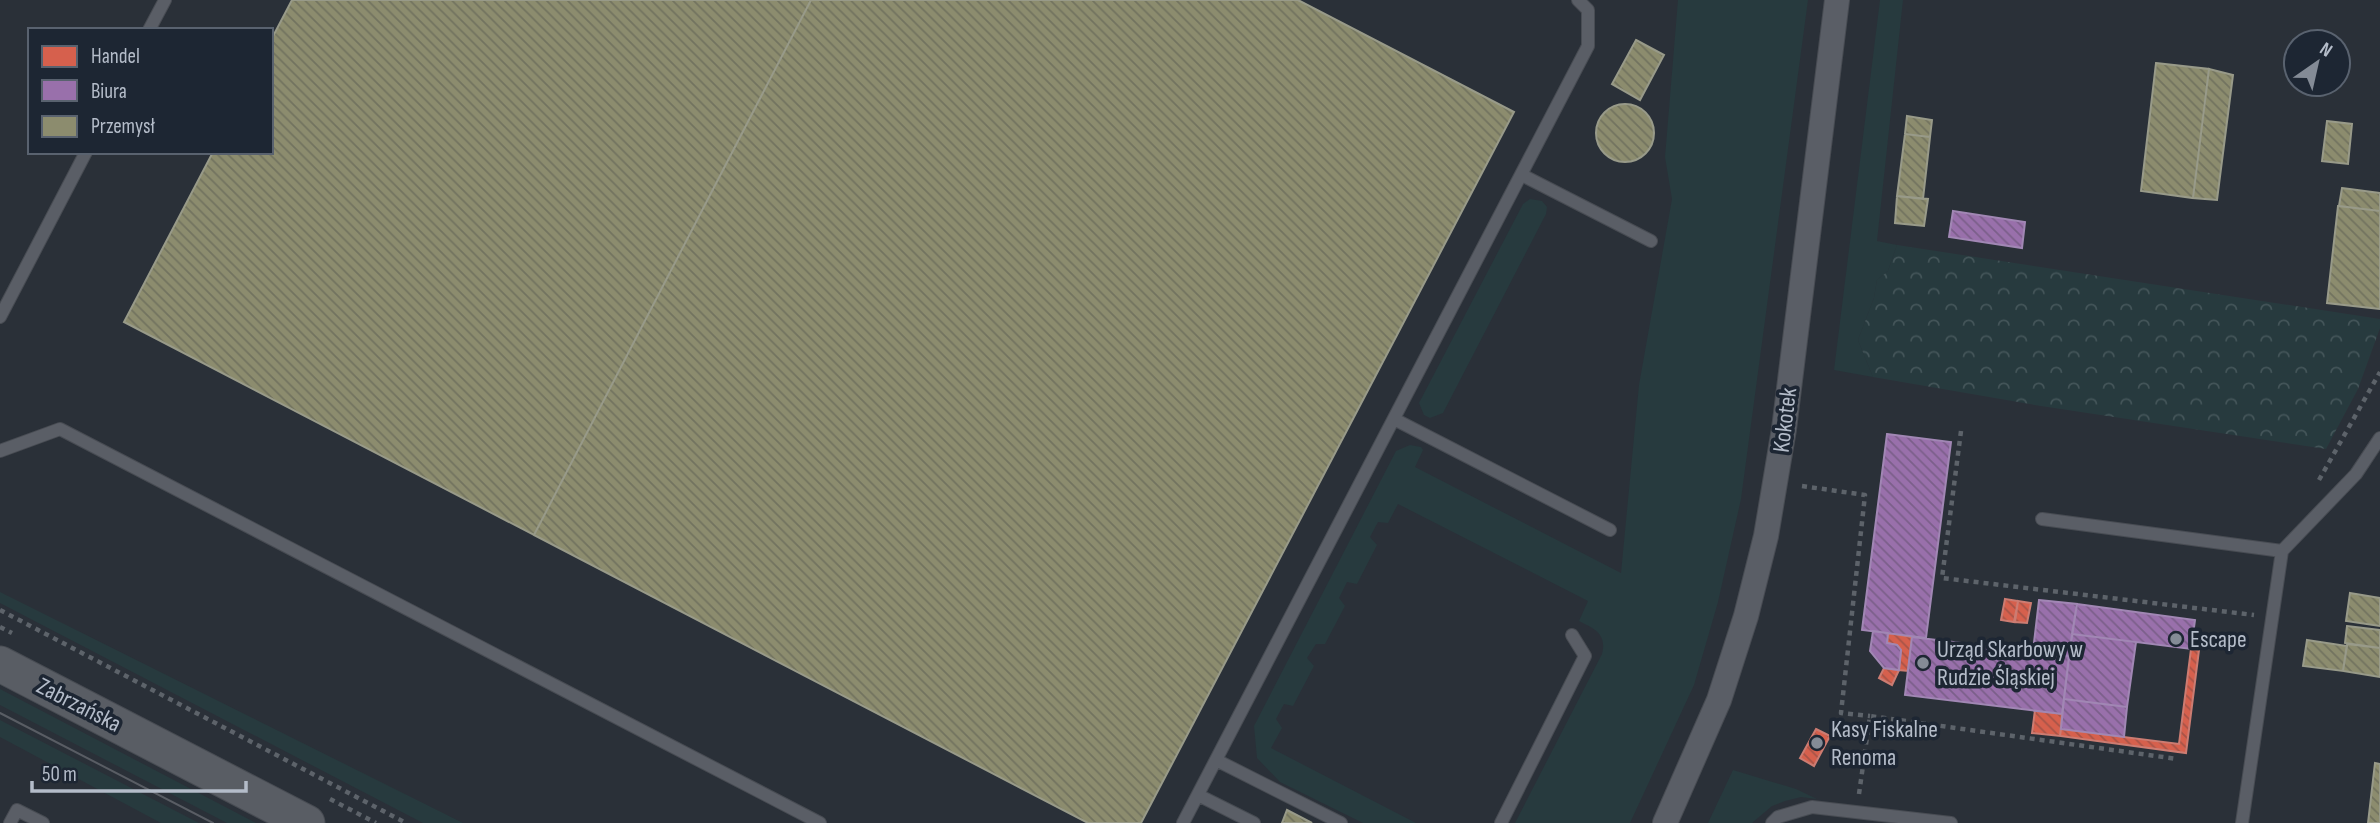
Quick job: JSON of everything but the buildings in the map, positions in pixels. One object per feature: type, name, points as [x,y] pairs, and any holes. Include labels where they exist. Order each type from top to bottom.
[{"type":"main road","name":"Zabrzańska","points":[[0,664],[307,823]]},
{"type":"street","name":"Kokotek","points":[[1665,823],[1718,700],[1746,616],[1766,536],[1784,429],[1837,0]]},
{"type":"lane","points":[[150,28],[165,0]]},
{"type":"lane","points":[[1183,823],[1588,46],[1588,10],[1578,0]]},
{"type":"lane","points":[[0,317],[85,154]]},
{"type":"lane","points":[[1522,175],[1651,241]]},
{"type":"lane","points":[[1394,419],[1609,530]]},
{"type":"lane","points":[[0,451],[60,429],[820,823]]},
{"type":"lane","points":[[2242,823],[2282,551],[2356,474],[2380,438]]},
{"type":"lane","points":[[2042,519],[2282,551]]},
{"type":"lane","points":[[1501,823],[1585,656],[1572,635]]},
{"type":"lane","points":[[1216,760],[1341,823]]},
{"type":"lane","points":[[1198,795],[1254,823]]},
{"type":"lane","points":[[1772,823],[1779,817],[1812,807],[1951,823]]},
{"type":"lane","points":[[10,823],[17,810],[43,823]]},
{"type":"path","points":[[2310,521],[2314,487],[2380,372]]},
{"type":"path","points":[[1961,431],[1942,578],[2272,617]]},
{"type":"path","points":[[1801,486],[1864,495],[1841,713],[2177,759]]},
{"type":"path","points":[[0,610],[406,823]]},
{"type":"path","points":[[1857,812],[1870,716]]},
{"type":"green space","points":[[1678,0],[1808,0],[1741,499],[1718,602],[1694,685],[1630,823],[1515,823],[1602,654],[1601,637],[1595,630],[1579,621],[1588,601],[1398,504],[1388,523],[1378,522],[1370,537],[1377,545],[1357,584],[1347,582],[1339,598],[1345,606],[1325,644],[1316,644],[1307,658],[1314,666],[1293,706],[1284,704],[1276,719],[1282,728],[1271,748],[1416,823],[1363,823],[1280,782],[1257,758],[1254,726],[1396,451],[1410,445],[1421,447],[1423,450],[1415,467],[1621,573],[1639,385],[1672,199],[1665,157]]},
{"type":"green space","points":[[1880,0],[1903,0],[1877,241],[1897,245],[1888,271],[1877,280],[1874,298],[1858,340],[1873,377],[1834,370]]},
{"type":"green space","points":[[1530,199],[1542,201],[1547,207],[1546,214],[1443,413],[1430,418],[1424,415],[1419,403],[1523,204]]},
{"type":"green space","points":[[1897,245],[2380,319],[2380,328],[2358,389],[2326,449],[2041,406],[1873,377],[1858,340],[1874,298],[1877,280],[1888,271]]},
{"type":"green space","points":[[0,592],[463,823],[423,823],[0,603]]},
{"type":"green space","points":[[0,689],[256,823],[227,823],[0,705]]},
{"type":"green space","points":[[0,720],[199,823],[161,823],[0,737]]},
{"type":"green space","points":[[1733,770],[1796,789],[1817,799],[1801,797],[1785,801],[1772,806],[1752,823],[1708,823]]},
{"type":"tram line","points":[[0,713],[213,823]]},
{"type":"place","name":"Escape","points":[[2176,639]]},
{"type":"place","name":"Urząd Skarbowy w Rudzie Śląskiej","points":[[1923,663]]},
{"type":"place","name":"Kasy Fiskalne Renoma","points":[[1817,743]]}]
